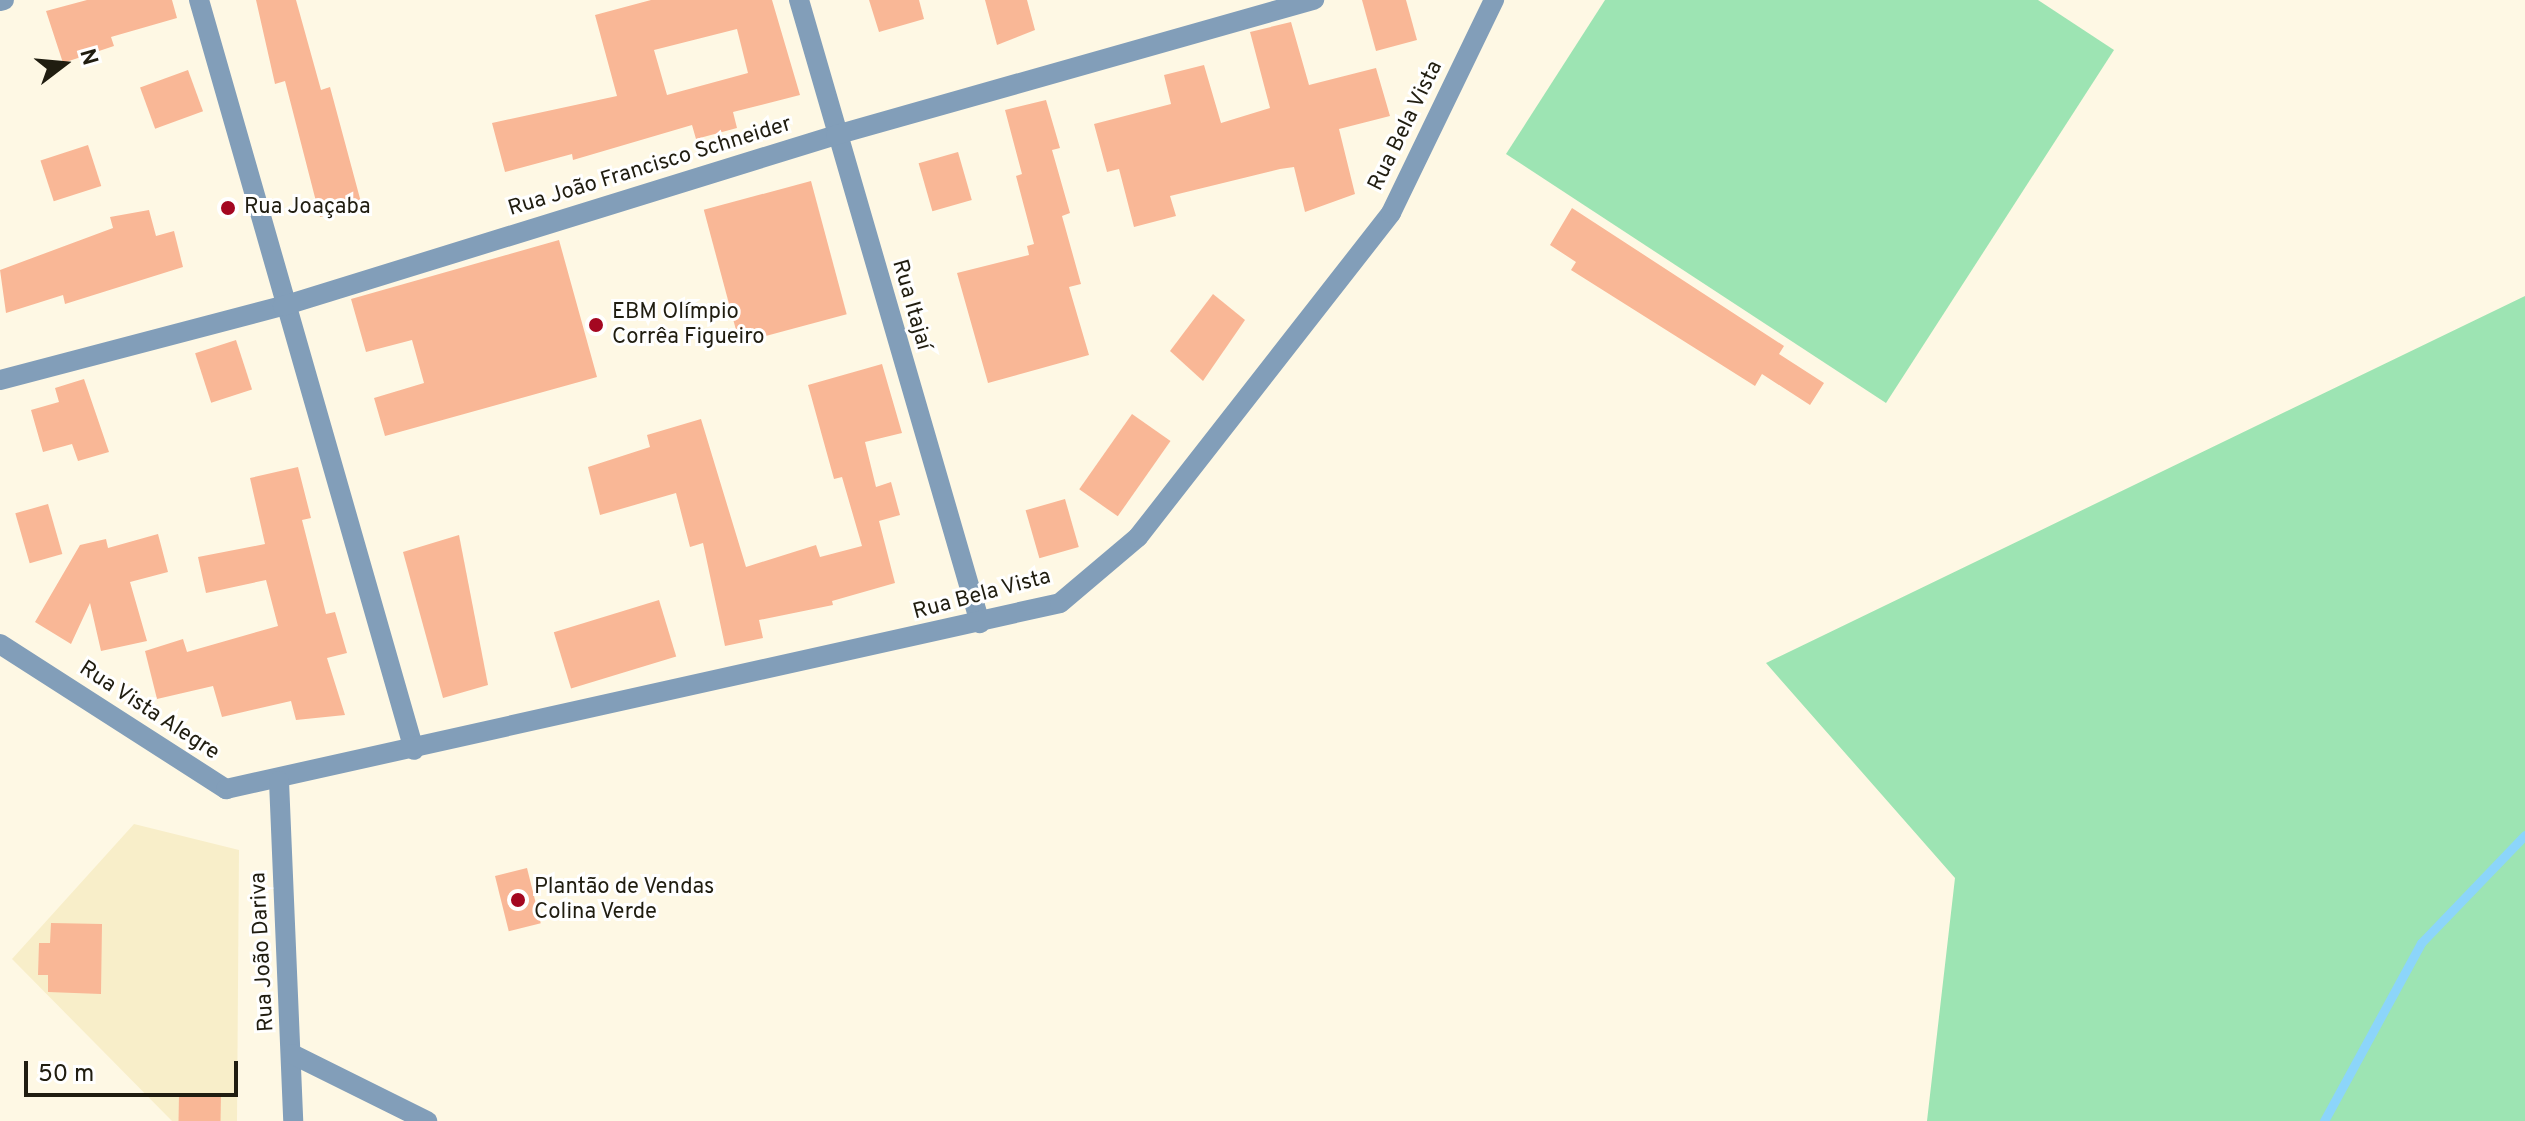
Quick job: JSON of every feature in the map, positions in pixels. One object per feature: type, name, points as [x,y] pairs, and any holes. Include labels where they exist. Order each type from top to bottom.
[{"type":"street","points":[[199,0],[283,306],[308,373],[414,750]]},
{"type":"street","name":"Rua Itajaí","points":[[799,0],[980,623]]},
{"type":"street","name":"Rua João Francisco Schneider","points":[[0,380],[283,306],[836,135],[1314,0]]},
{"type":"street","name":"Rua Bela Vista","points":[[279,781],[1060,603],[1138,537],[1391,213],[1494,0]]},
{"type":"street","name":"Rua Vista Alegre","points":[[0,644],[226,789],[279,781]]},
{"type":"street","name":"Rua João Dariva","points":[[279,781],[293,1121]]},
{"type":"street","points":[[292,1054],[427,1121]]},
{"type":"green space","points":[[1605,0],[2038,0],[2114,50],[1886,403],[1506,154]]},
{"type":"green space","points":[[2525,296],[2525,1121],[1927,1121],[1955,878],[1766,663]]},
{"type":"sand","points":[[134,824],[239,850],[237,1121],[172,1121],[12,959]]},
{"type":"building","points":[[87,0],[172,0],[177,18],[111,37],[114,46],[63,63],[46,11]]},
{"type":"building","points":[[256,0],[296,0],[321,90],[330,87],[362,206],[320,217],[285,81],[275,84]]},
{"type":"building","points":[[651,0],[772,0],[800,95],[733,112],[737,128],[696,139],[692,125],[573,160],[572,154],[505,172],[492,123],[617,96],[595,15]],"holes":[[[737,29],[748,73],[667,95],[654,50]]]},
{"type":"building","points":[[869,0],[919,0],[924,19],[879,32]]},
{"type":"building","points":[[985,0],[1027,0],[1035,30],[997,45]]},
{"type":"building","points":[[1362,0],[1406,0],[1417,40],[1376,51]]},
{"type":"building","points":[[1291,22],[1309,85],[1376,68],[1390,116],[1339,129],[1355,194],[1305,212],[1294,167],[1280,169],[1170,196],[1176,216],[1134,227],[1119,169],[1107,172],[1094,124],[1171,104],[1164,75],[1204,65],[1221,123],[1270,108],[1250,32]]},
{"type":"building","points":[[188,70],[203,111],[155,129],[140,87]]},
{"type":"building","points":[[1046,100],[1060,148],[1052,150],[1070,213],[1062,216],[1081,284],[1069,287],[1089,355],[988,383],[957,273],[1029,255],[1027,246],[1034,244],[1016,176],[1022,174],[1005,110]]},
{"type":"building","points":[[88,145],[101,186],[54,201],[40,160]]},
{"type":"building","points":[[958,152],[972,200],[932,211],[919,163]]},
{"type":"building","points":[[811,181],[847,314],[739,343],[704,210]]},
{"type":"building","points":[[1572,208],[1784,346],[1779,354],[1824,383],[1810,405],[1762,374],[1755,386],[1571,270],[1576,262],[1550,245]]},
{"type":"building","points":[[149,210],[156,236],[174,231],[183,267],[65,304],[63,295],[6,313],[0,270],[113,228],[110,217]]},
{"type":"building","points":[[559,240],[597,377],[385,436],[374,398],[424,383],[412,340],[366,352],[351,299]]},
{"type":"building","points":[[1213,294],[1245,320],[1203,381],[1170,351]]},
{"type":"building","points":[[236,340],[252,389],[211,403],[195,353]]},
{"type":"building","points":[[882,364],[902,433],[865,442],[876,487],[891,482],[900,515],[879,521],[895,583],[832,601],[833,605],[759,620],[763,638],[725,646],[703,543],[690,547],[676,493],[600,515],[588,467],[650,447],[647,435],[701,419],[746,567],[816,545],[820,557],[862,546],[842,477],[834,479],[808,385]]},
{"type":"building","points":[[84,379],[109,452],[78,461],[72,444],[43,452],[31,410],[59,402],[55,388]]},
{"type":"building","points":[[1132,414],[1171,441],[1118,516],[1079,489]]},
{"type":"building","points":[[298,467],[311,518],[302,520],[326,614],[335,612],[347,653],[327,658],[345,715],[296,720],[291,701],[222,717],[213,686],[157,699],[145,651],[183,639],[187,652],[278,626],[266,580],[206,593],[198,557],[265,544],[250,478]]},
{"type":"building","points":[[1065,499],[1079,547],[1039,558],[1026,510]]},
{"type":"building","points":[[48,504],[62,554],[30,563],[15,513]]},
{"type":"building","points":[[158,534],[168,572],[130,582],[147,641],[101,651],[90,603],[71,644],[35,622],[80,545],[106,539],[108,548]]},
{"type":"building","points":[[459,535],[488,685],[443,698],[403,552]]},
{"type":"building","points":[[659,600],[676,656],[571,689],[554,632]]},
{"type":"building","name":"Plantão de Vendas Colina Verde","points":[[527,868],[541,923],[509,931],[495,876]]},
{"type":"building","points":[[51,923],[102,924],[101,994],[48,992],[48,975],[38,975],[39,943],[50,943]]},
{"type":"building","points":[[179,1094],[221,1095],[221,1121],[179,1121]]},
{"type":"waterway","points":[[2324,1121],[2421,943],[2525,835]]},
{"type":"place","name":"Rua Joaçaba","points":[[228,208]]},
{"type":"place","name":"EBM Olímpio Corrêa Figueiro","points":[[596,325]]},
{"type":"place","name":"Plantão de Vendas Colina Verde","points":[[518,900]]}]
